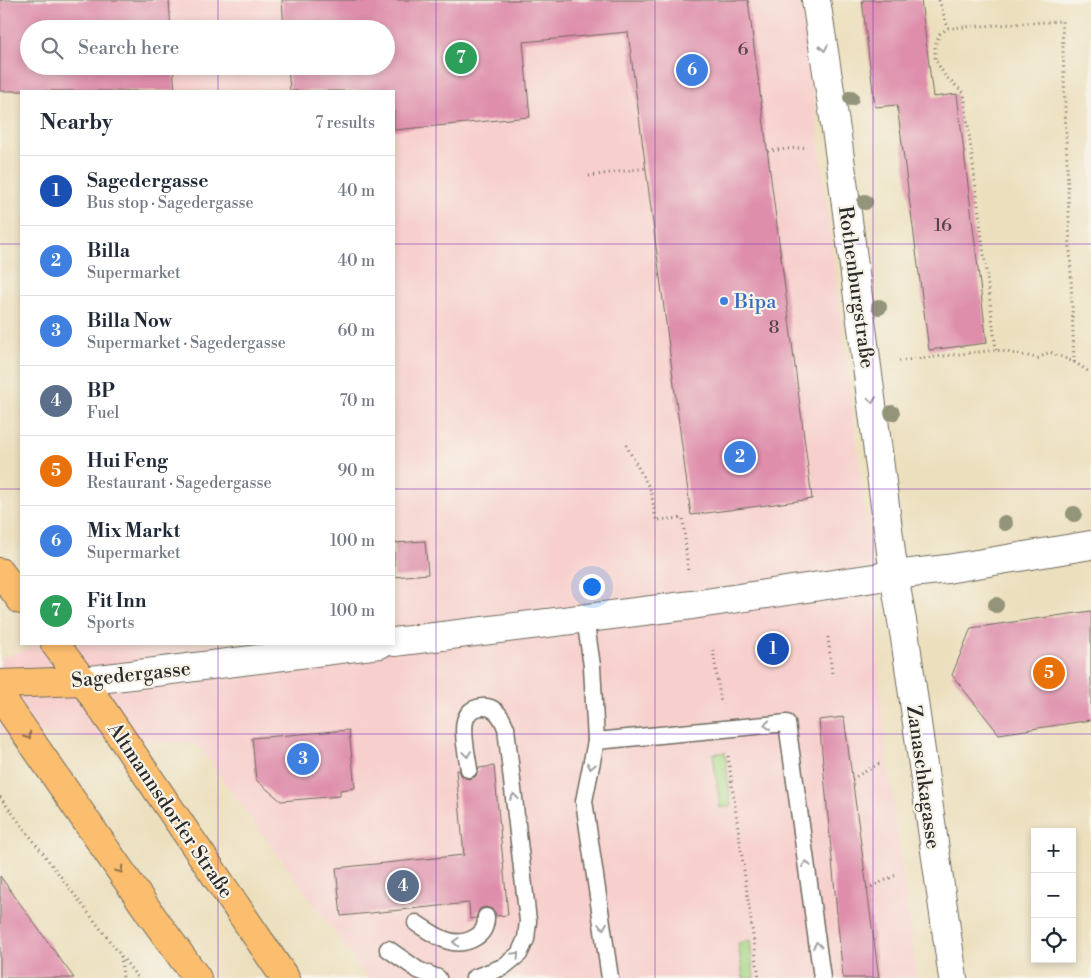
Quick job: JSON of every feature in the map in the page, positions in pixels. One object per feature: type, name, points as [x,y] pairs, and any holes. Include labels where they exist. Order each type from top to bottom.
[{"type":"main road","points":[[0,572],[20,599]]},
{"type":"main road","name":"Altmannsdorfer Straße","points":[[56,645],[83,681],[284,978]]},
{"type":"main road","name":"Sagedergasse","points":[[0,684],[83,681]]},
{"type":"main road","points":[[0,696],[196,978]]},
{"type":"street","name":"Rothenburgstraße","points":[[816,0],[839,153],[894,575]]},
{"type":"street","points":[[395,642],[692,605],[947,569],[1091,545]]},
{"type":"street","name":"Zanaschkagasse","points":[[894,575],[905,638],[953,978]]},
{"type":"street","name":"Sagedergasse","points":[[83,681],[372,645]]},
{"type":"lane","points":[[585,618],[592,666],[596,741],[584,801],[610,978]]},
{"type":"lane","points":[[469,769],[464,732],[465,719],[468,713],[474,709],[486,706],[492,708],[501,718],[506,728],[528,921],[526,939],[519,954],[503,967],[474,978]]},
{"type":"lane","points":[[596,741],[787,723],[822,978]]},
{"type":"lane","points":[[416,923],[445,941],[457,943],[467,942],[478,936],[485,929],[486,917]]},
{"type":"lane","points":[[388,949],[418,970],[438,978]]},
{"type":"path","points":[[939,0],[948,28]]},
{"type":"path","points":[[996,350],[964,93],[946,76],[935,59],[935,44],[940,34],[948,28],[1062,21],[1074,362]]},
{"type":"path","points":[[589,176],[646,168]]},
{"type":"path","points":[[867,364],[996,350],[1038,358],[1050,352],[1074,362],[1091,373]]},
{"type":"path","points":[[626,445],[651,491],[656,520],[683,518],[692,605]]},
{"type":"path","points":[[828,637],[832,674]]},
{"type":"path","points":[[713,650],[759,978]]},
{"type":"path","points":[[852,779],[882,762]]},
{"type":"path","points":[[0,797],[138,978]]},
{"type":"path","points":[[867,889],[896,875]]},
{"type":"path","points":[[121,956],[123,978]]},
{"type":"shaded area","points":[[104,0],[801,0],[864,502],[886,753],[917,978],[368,978],[197,744],[0,731],[0,656],[1,658],[38,645],[395,645],[395,90],[110,90],[109,75],[395,75],[395,20],[105,20]]},
{"type":"green space","points":[[725,752],[731,806],[720,808],[713,754]]},
{"type":"green space","points":[[750,940],[754,978],[743,978],[738,943]]},
{"type":"building","points":[[0,0],[169,0],[170,20],[20,20],[20,75],[174,75],[175,90],[0,91]]},
{"type":"building","points":[[282,0],[748,0],[812,499],[691,515],[628,32],[523,42],[530,117],[395,130],[395,90],[290,90],[289,75],[395,75],[395,20],[283,20]]},
{"type":"building","points":[[862,0],[921,0],[933,97],[957,94],[987,343],[929,350],[897,105],[875,107]]},
{"type":"building","points":[[425,541],[428,574],[395,577],[395,543]]},
{"type":"building","points":[[1091,611],[1091,720],[999,734],[952,675],[971,628]]},
{"type":"building","points":[[844,717],[879,978],[843,978],[819,720]]},
{"type":"building","points":[[349,730],[355,788],[340,790],[340,796],[281,801],[256,780],[252,738]]},
{"type":"building","points":[[494,766],[508,915],[496,916],[492,909],[486,907],[478,911],[476,918],[470,919],[469,903],[341,916],[336,868],[464,855],[456,770],[459,770],[465,778],[470,779],[476,776],[479,768]]},
{"type":"building","points":[[0,876],[74,978],[0,978]]},
{"type":"place","name":"Fit Inn","points":[[461,58]]},
{"type":"place","name":"Mix Markt","points":[[692,70]]},
{"type":"place","name":"Bipa","points":[[724,301]]},
{"type":"place","name":"Billa","points":[[740,457]]},
{"type":"place","name":"Sagedergasse","points":[[773,649]]},
{"type":"place","name":"Hui Feng","points":[[1049,673]]},
{"type":"place","name":"Billa Now","points":[[303,759]]},
{"type":"place","name":"BP","points":[[403,886]]}]
